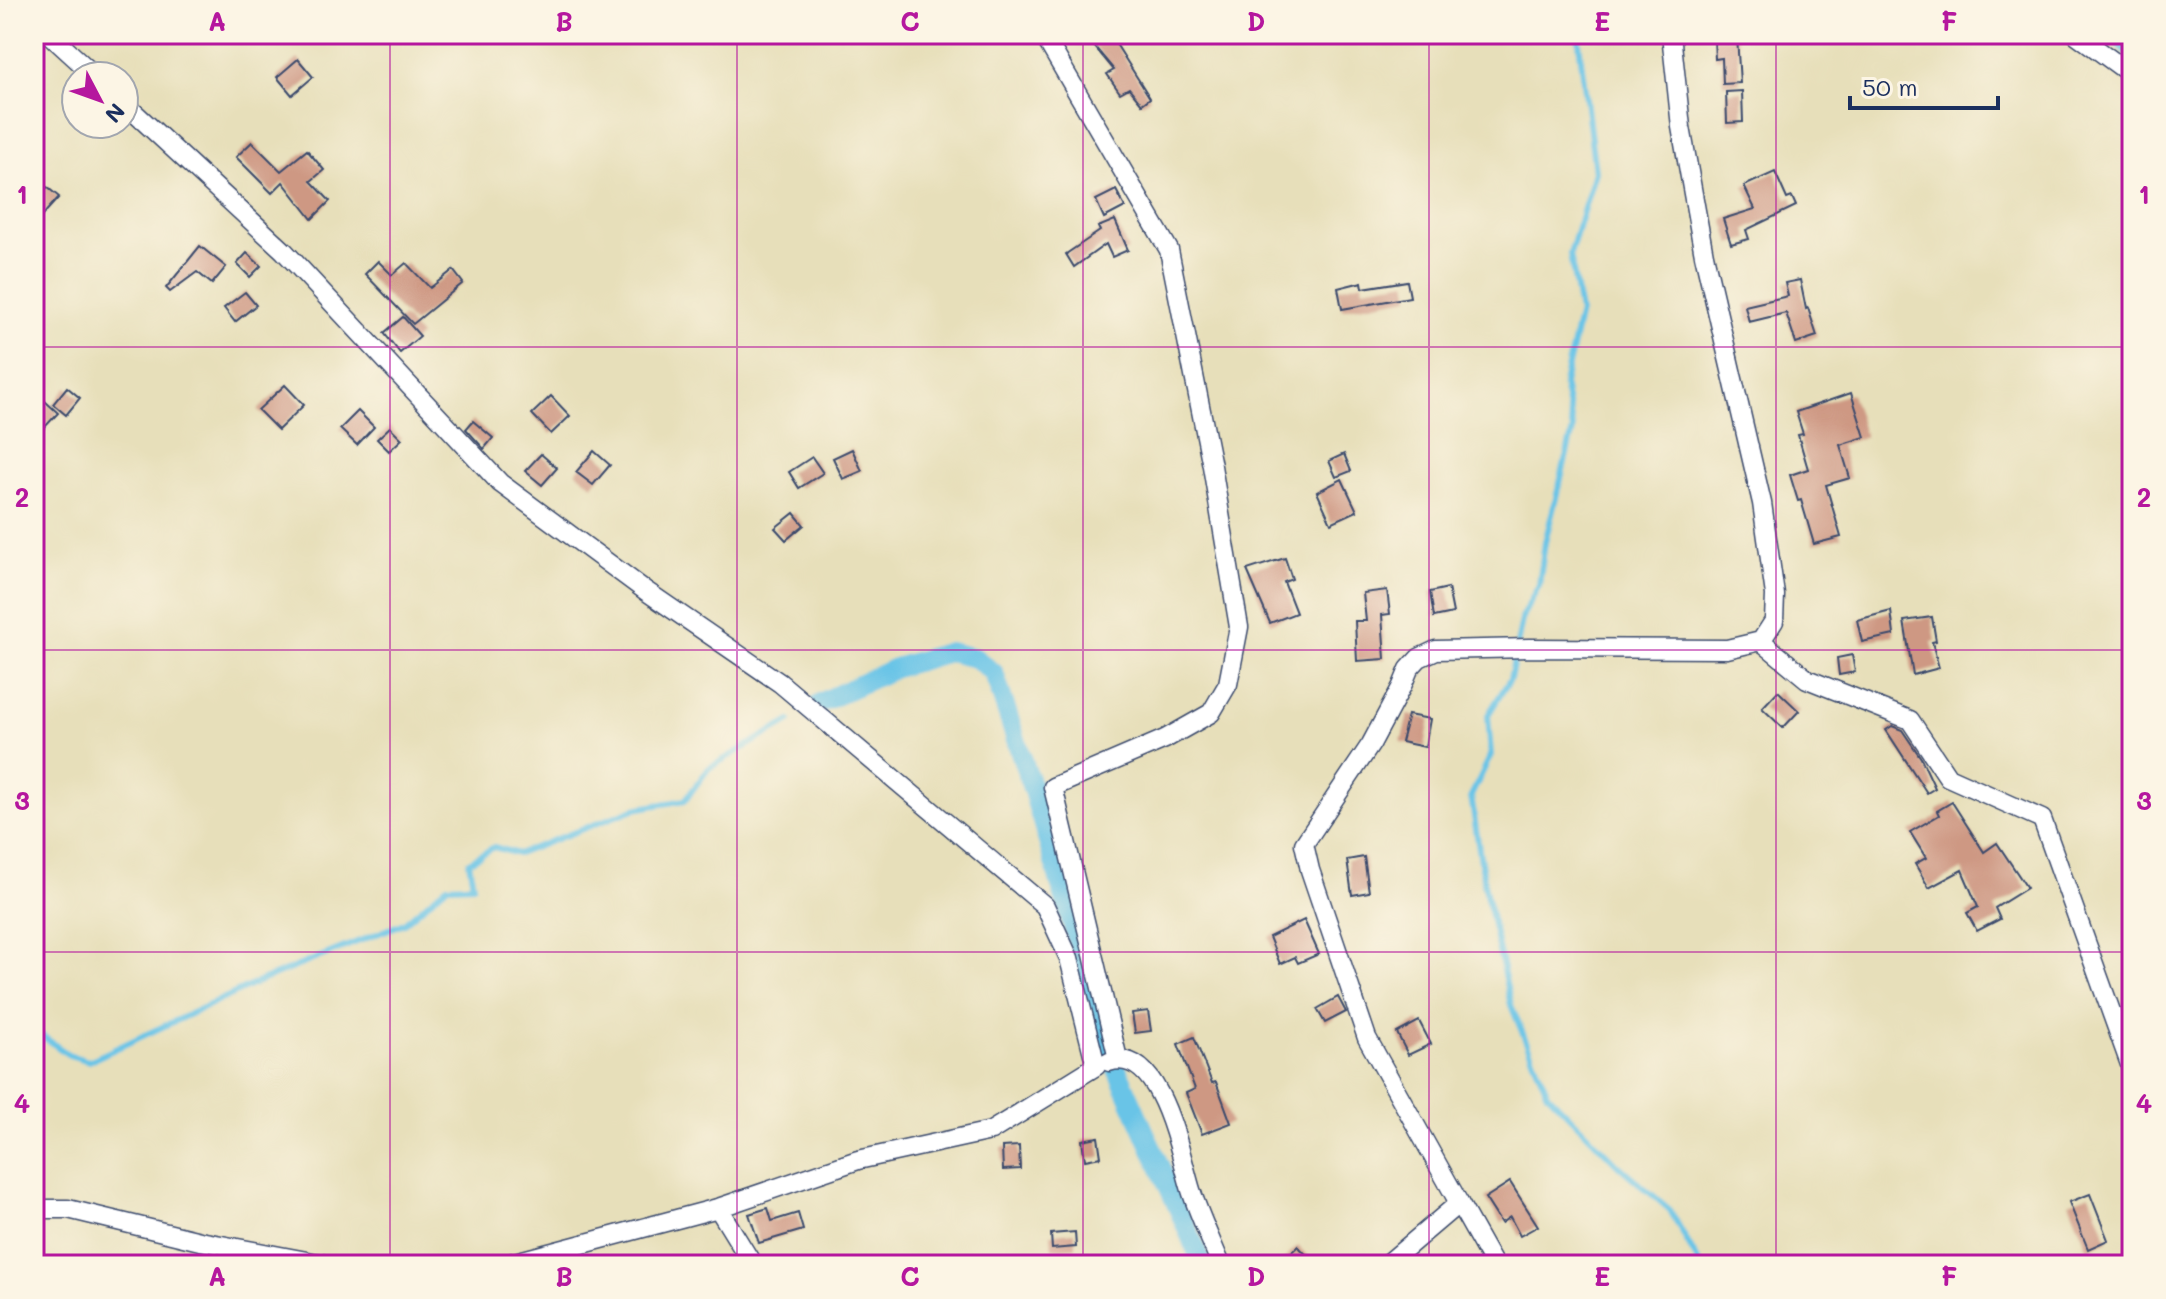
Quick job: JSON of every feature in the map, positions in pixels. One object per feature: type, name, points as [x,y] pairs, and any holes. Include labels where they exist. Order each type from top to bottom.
[{"type":"street","points":[[49,34],[77,60]]},
{"type":"street","points":[[1043,34],[1169,250],[1212,466],[1239,627],[1228,684],[1211,713],[1165,739],[1053,787],[1118,1059]]},
{"type":"street","points":[[1494,1265],[1367,1038],[1304,844],[1371,744],[1409,669],[1419,658],[1436,650],[1727,649],[1761,641],[1774,621],[1775,595],[1762,503],[1704,255],[1681,127],[1671,34]]},
{"type":"street","points":[[2076,34],[2132,75]]},
{"type":"street","points":[[140,118],[284,251],[500,483],[646,591],[780,683],[1045,906],[1069,958],[1096,1066]]},
{"type":"street","points":[[1761,641],[1807,679],[1910,720],[1948,777],[2042,819],[2132,1070]]},
{"type":"street","points":[[504,1265],[718,1208],[858,1160],[991,1131],[1096,1066],[1118,1059],[1140,1066],[1161,1094],[1192,1194],[1221,1265]]},
{"type":"street","points":[[1386,1265],[1459,1203]]},
{"type":"street","points":[[718,1208],[753,1265]]},
{"type":"street","points":[[34,1209],[68,1209],[200,1241],[328,1265]]},
{"type":"building","points":[[1084,34],[1128,34],[1116,44],[1150,98],[1142,104],[1129,88],[1120,93],[1107,74],[1114,70]]},
{"type":"building","points":[[1737,37],[1740,83],[1723,84],[1722,58],[1715,59],[1714,38]]},
{"type":"building","points":[[298,59],[313,77],[292,95],[277,77]]},
{"type":"building","points":[[1742,91],[1743,122],[1727,123],[1726,92]]},
{"type":"building","points":[[252,142],[281,171],[307,150],[324,170],[311,181],[330,201],[312,219],[283,182],[272,193],[236,157]]},
{"type":"building","points":[[1775,172],[1787,199],[1792,197],[1796,206],[1746,230],[1749,239],[1731,244],[1723,219],[1755,209],[1744,186]]},
{"type":"building","points":[[47,187],[59,197],[34,225],[34,200]]},
{"type":"building","points":[[1116,190],[1125,207],[1104,218],[1096,200]]},
{"type":"building","points":[[1115,220],[1128,250],[1112,257],[1106,244],[1074,267],[1066,254],[1100,231],[1098,227]]},
{"type":"building","points":[[200,246],[226,267],[212,284],[197,272],[170,292],[166,288]]},
{"type":"building","points":[[247,253],[261,266],[250,277],[237,264]]},
{"type":"building","points":[[378,261],[392,275],[406,263],[430,288],[453,270],[463,283],[413,324],[365,274]]},
{"type":"building","points":[[1800,280],[1806,309],[1817,336],[1796,343],[1786,313],[1749,322],[1745,306],[1788,296],[1785,283]]},
{"type":"building","points":[[1407,281],[1410,297],[1342,309],[1338,288],[1362,282],[1363,288]]},
{"type":"building","points":[[245,292],[256,305],[235,322],[224,308]]},
{"type":"building","points":[[403,317],[420,336],[400,353],[384,333]]},
{"type":"building","points":[[285,385],[304,405],[278,430],[258,410]]},
{"type":"building","points":[[67,387],[80,398],[66,415],[53,404]]},
{"type":"building","points":[[34,391],[58,413],[44,428],[34,420]]},
{"type":"building","points":[[1851,393],[1865,437],[1840,445],[1850,478],[1826,485],[1841,537],[1814,544],[1790,475],[1808,469],[1798,435],[1803,434],[1796,412]]},
{"type":"building","points":[[551,396],[570,416],[551,434],[532,414]]},
{"type":"building","points":[[358,411],[374,427],[357,445],[340,429]]},
{"type":"building","points":[[473,421],[493,438],[484,449],[466,429]]},
{"type":"building","points":[[390,427],[402,439],[389,451],[377,439]]},
{"type":"building","points":[[852,449],[862,471],[843,479],[833,458]]},
{"type":"building","points":[[594,451],[610,465],[593,485],[576,472]]},
{"type":"building","points":[[541,454],[557,468],[542,485],[525,471]]},
{"type":"building","points":[[1344,454],[1351,471],[1336,477],[1329,461]]},
{"type":"building","points":[[812,457],[823,473],[799,488],[789,472]]},
{"type":"building","points":[[1342,479],[1357,511],[1331,523],[1317,492]]},
{"type":"building","points":[[794,513],[804,525],[786,540],[775,528]]},
{"type":"building","points":[[1285,558],[1292,579],[1284,582],[1296,613],[1270,623],[1247,570]]},
{"type":"building","points":[[1448,588],[1453,613],[1434,617],[1430,592]]},
{"type":"building","points":[[1387,590],[1390,614],[1382,615],[1385,659],[1357,661],[1355,621],[1366,621],[1363,593]]},
{"type":"building","points":[[1891,611],[1894,635],[1862,642],[1857,620]]},
{"type":"building","points":[[1932,617],[1936,641],[1932,642],[1939,668],[1913,675],[1904,621]]},
{"type":"building","points":[[1852,655],[1855,672],[1839,675],[1837,658]]},
{"type":"building","points":[[1778,691],[1799,711],[1783,728],[1762,708]]},
{"type":"building","points":[[1408,715],[1430,719],[1425,747],[1401,742]]},
{"type":"building","points":[[1892,726],[1902,730],[1921,758],[1935,788],[1927,793],[1886,730]]},
{"type":"building","points":[[1952,802],[1984,852],[1997,843],[2027,888],[1995,908],[2000,919],[1977,931],[1967,913],[1978,907],[1962,870],[1929,888],[1915,864],[1926,858],[1910,832],[1939,815],[1937,811]]},
{"type":"building","points":[[1364,857],[1369,892],[1352,895],[1347,860]]},
{"type":"building","points":[[1304,920],[1319,954],[1298,963],[1295,957],[1280,964],[1269,937]]},
{"type":"building","points":[[1338,997],[1346,1012],[1325,1023],[1317,1009]]},
{"type":"building","points":[[1148,1011],[1151,1031],[1135,1033],[1132,1013]]},
{"type":"building","points":[[1419,1021],[1431,1044],[1408,1055],[1397,1033]]},
{"type":"building","points":[[1194,1037],[1212,1083],[1216,1082],[1231,1123],[1202,1134],[1186,1093],[1195,1089],[1178,1044]]},
{"type":"building","points":[[1098,1137],[1101,1157],[1085,1160],[1082,1140]]},
{"type":"building","points":[[1019,1146],[1020,1169],[1003,1170],[1002,1147]]},
{"type":"building","points":[[1510,1182],[1538,1226],[1520,1236],[1510,1217],[1501,1223],[1485,1198]]},
{"type":"building","points":[[2090,1194],[2108,1240],[2088,1249],[2069,1202]]},
{"type":"building","points":[[768,1208],[772,1221],[798,1213],[803,1230],[759,1243],[749,1214]]},
{"type":"building","points":[[1075,1232],[1076,1247],[1052,1249],[1051,1234]]},
{"type":"building","points":[[1298,1246],[1316,1265],[1278,1265]]},
{"type":"waterway","points":[[1578,34],[1595,172],[1570,254],[1580,312],[1564,384],[1573,430],[1545,542],[1539,585],[1523,615],[1510,679],[1488,715],[1491,755],[1471,796],[1485,889],[1511,1005],[1548,1094],[1619,1166],[1670,1210],[1700,1265]]},
{"type":"waterway","points":[[2116,34],[2132,47]]},
{"type":"waterway","points":[[820,703],[895,668],[949,652],[975,658],[994,673],[1033,791],[1110,1053],[1203,1265]]},
{"type":"waterway","points":[[34,1030],[69,1055],[89,1061],[263,980],[404,923],[447,886],[473,885],[469,862],[494,847],[518,854],[634,809],[685,800],[709,768],[790,721]]}]
